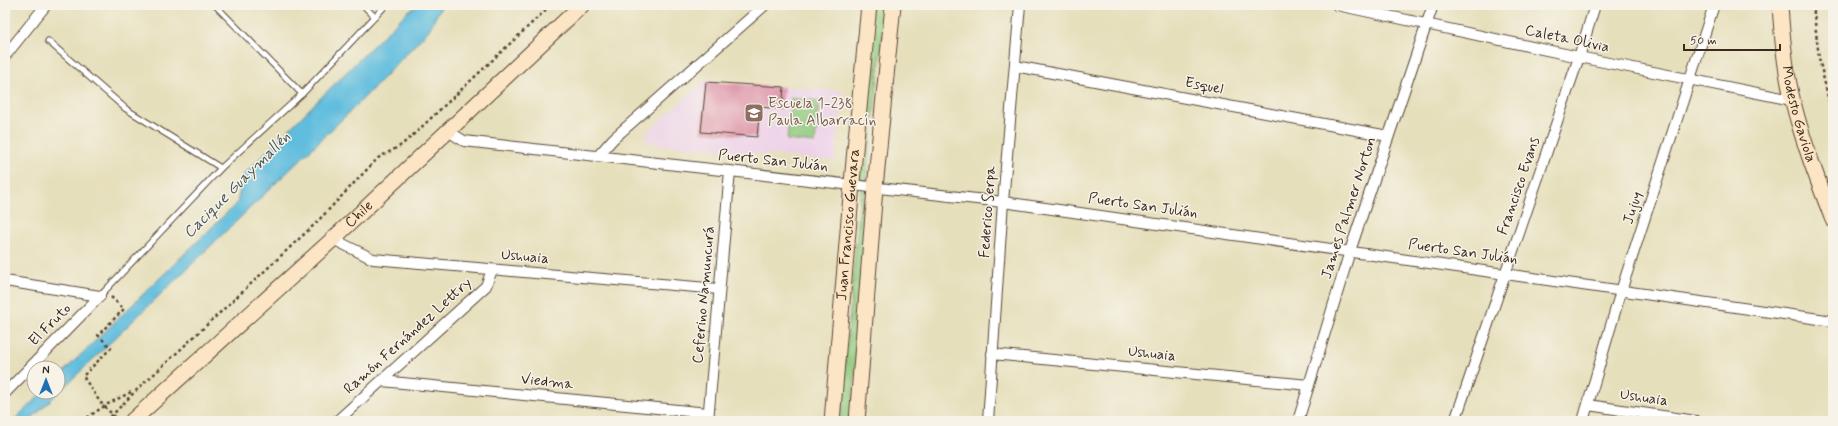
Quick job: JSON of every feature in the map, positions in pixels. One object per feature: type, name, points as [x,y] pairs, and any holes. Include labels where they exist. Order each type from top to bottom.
[{"type":"street","points":[[5,56],[46,5]]},
{"type":"street","name":"Chile","points":[[132,421],[333,239],[582,5]]},
{"type":"street","points":[[598,156],[612,139],[765,5]]},
{"type":"street","name":"Juan Francisco Guevara","points":[[832,421],[869,5]]},
{"type":"street","name":"Juan Francisco Guevara","points":[[858,421],[876,188],[893,5]]},
{"type":"street","name":"Federico Serpa","points":[[988,421],[1003,202],[1020,5]]},
{"type":"street","name":"Caleta Olivia","points":[[1337,5],[1579,57],[1792,100]]},
{"type":"street","name":"James Palmer Norton","points":[[1298,421],[1350,250],[1433,5]]},
{"type":"street","name":"Francisco Evans","points":[[1455,421],[1579,57],[1594,5]]},
{"type":"street","name":"Jujuy","points":[[1583,421],[1621,291],[1714,5]]},
{"type":"street","name":"Modesto Gaviola","points":[[1780,5],[1786,64],[1792,100],[1810,160],[1833,220]]},
{"type":"street","name":"Esquel","points":[[1015,66],[1388,136]]},
{"type":"street","name":"Puerto San Julián","points":[[448,131],[464,141],[1003,202],[1350,250],[1505,274],[1833,321]]},
{"type":"street","name":"Ceferino Namuncurá","points":[[708,417],[730,171]]},
{"type":"street","name":"Ushuaia","points":[[333,239],[373,259],[719,289]]},
{"type":"street","name":"Ramón Fernández Lettry","points":[[337,421],[486,286],[492,270]]},
{"type":"street","points":[[5,281],[103,294]]},
{"type":"street","name":"El Fruto","points":[[5,393],[103,294]]},
{"type":"street","name":"Ushuaia","points":[[992,354],[1309,385]]},
{"type":"street","name":"Viedma","points":[[382,380],[708,417]]},
{"type":"street","name":"Ushuaia","points":[[1588,405],[1696,421]]},
{"type":"lane","points":[[215,5],[302,94]]},
{"type":"lane","points":[[363,5],[375,17]]},
{"type":"lane","points":[[103,294],[222,168],[302,94],[386,5]]},
{"type":"lane","points":[[48,42],[126,109],[222,168]]},
{"type":"path","points":[[106,421],[124,404],[134,391],[315,224],[378,158],[400,146],[411,137],[551,5]]},
{"type":"path","points":[[1813,5],[1819,58],[1833,119]]},
{"type":"path","points":[[103,294],[124,309],[98,335],[111,348],[83,376],[104,406],[119,421]]},
{"type":"path","points":[[82,421],[104,406],[134,391]]},
{"type":"shaded area","name":"Escuela 1-238 Paula Albarracín","points":[[704,81],[843,91],[835,161],[649,143],[644,135]]},
{"type":"green space","points":[[871,5],[886,5],[866,182],[854,182]]},
{"type":"green space","points":[[791,98],[819,101],[815,143],[787,140]]},
{"type":"green space","points":[[861,189],[872,190],[851,421],[840,421]]},
{"type":"water","points":[[420,5],[442,5],[429,30],[359,103],[66,385],[66,369],[237,203],[243,175],[408,11]]},
{"type":"water","points":[[35,400],[51,400],[29,421],[13,421]]},
{"type":"building","points":[[706,82],[784,87],[782,109],[760,107],[757,137],[701,132]]},
{"type":"place","name":"Escuela 1-238 Paula Albarracín","points":[[754,113]]},
{"type":"water label","name":"Cacique Guaymallén","points":[[237,185]]}]
